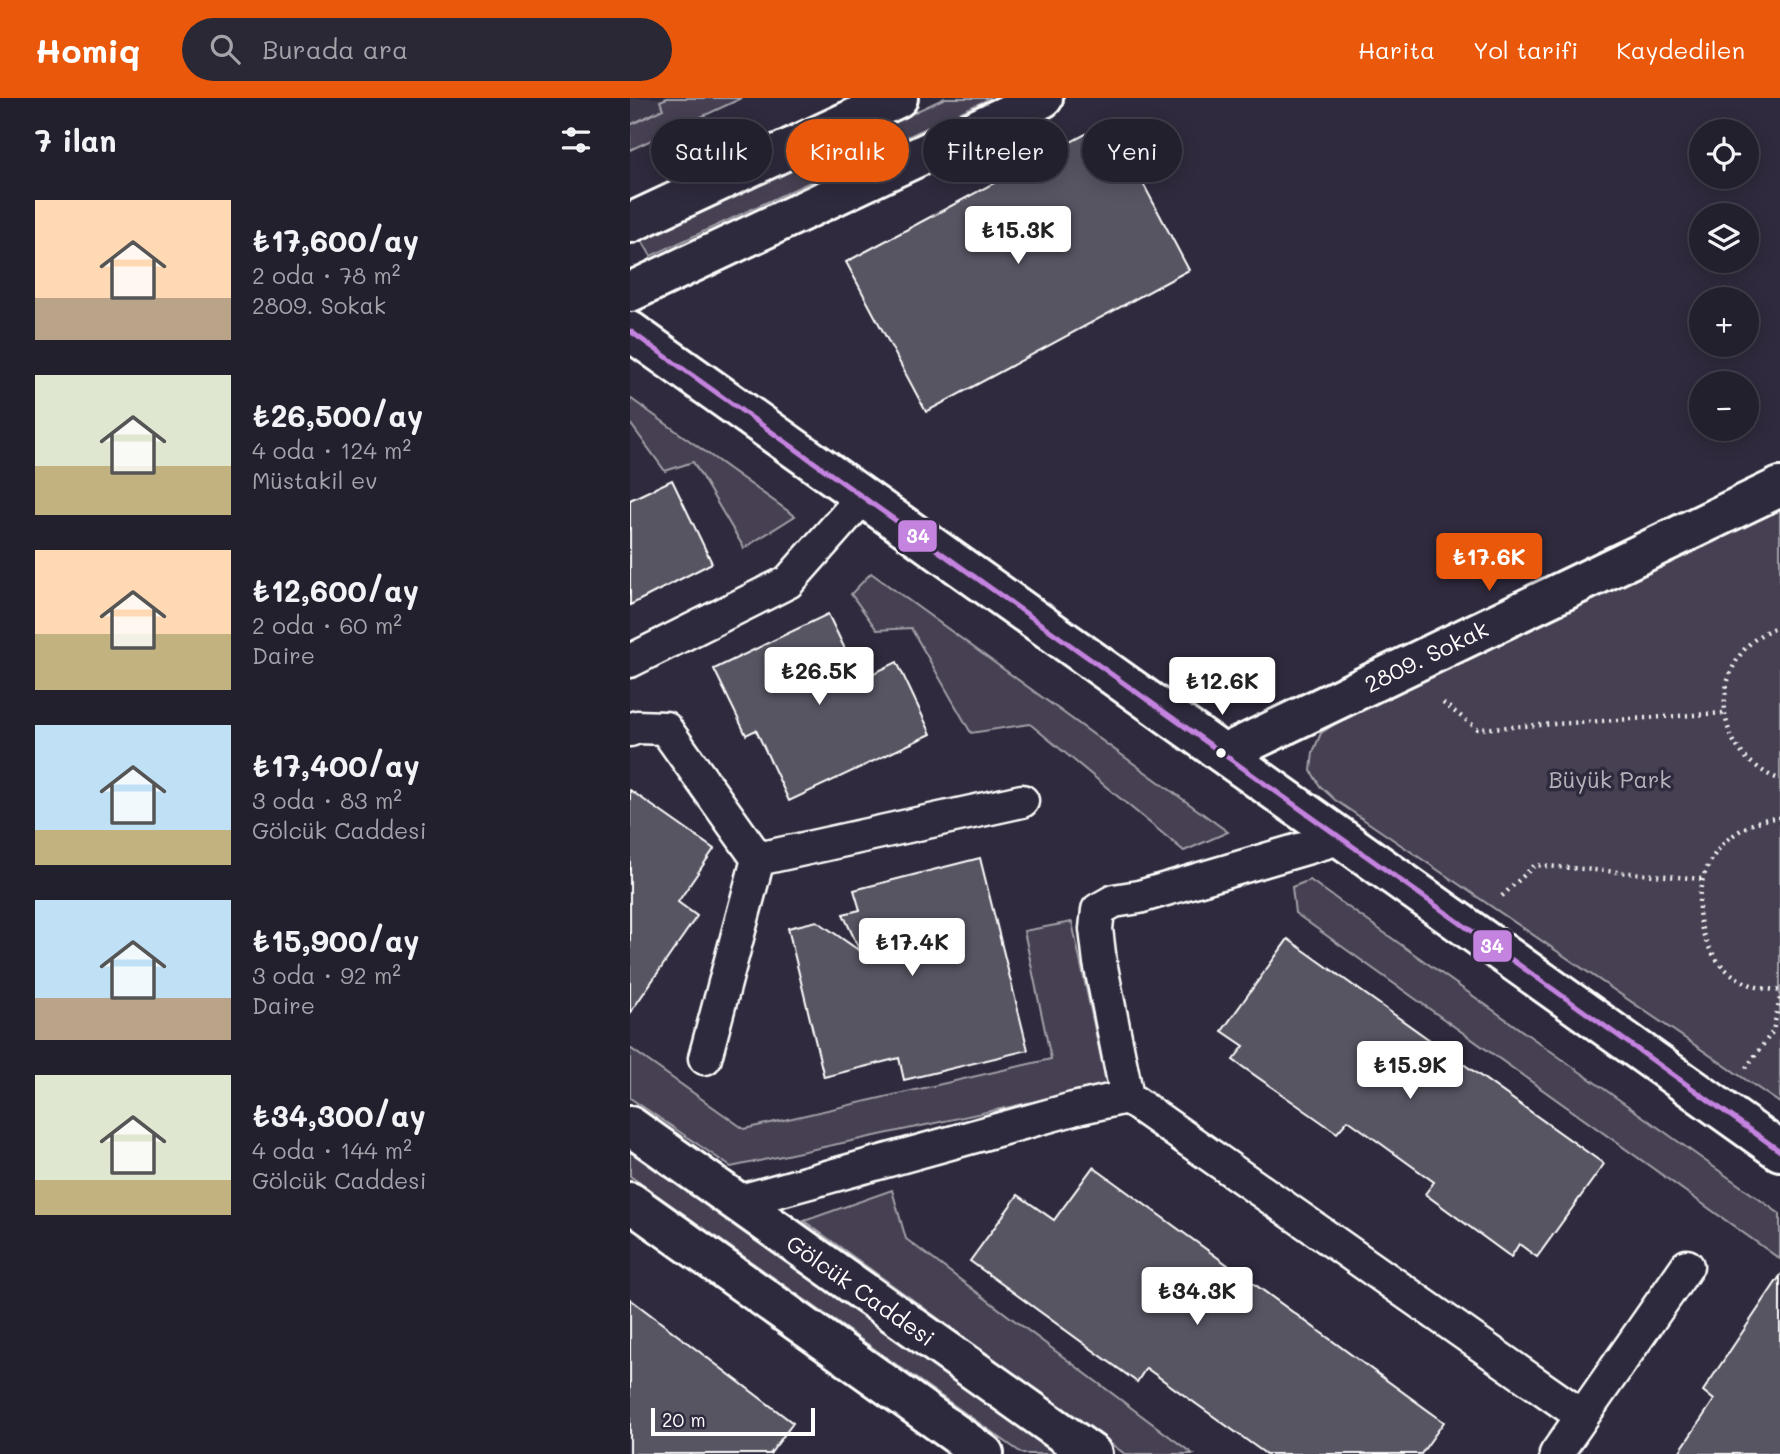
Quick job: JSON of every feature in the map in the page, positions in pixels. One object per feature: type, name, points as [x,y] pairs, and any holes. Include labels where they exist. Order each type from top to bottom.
[{"type":"street","points":[[630,223],[898,98]]},
{"type":"street","points":[[630,292],[1043,98]]},
{"type":"street","points":[[630,331],[1780,1151]]},
{"type":"street","name":"2809. Sokak","points":[[1224,754],[1780,487]]},
{"type":"street","name":"Gölcük Caddesi","points":[[630,1126],[1092,1454]]},
{"type":"street","points":[[630,1202],[984,1454]]},
{"type":"lane","points":[[630,661],[788,582],[863,497]]},
{"type":"lane","points":[[630,730],[637,727],[665,728],[758,859]]},
{"type":"lane","points":[[758,859],[1022,801]]},
{"type":"lane","points":[[1340,838],[1139,897],[1114,901],[1098,910],[1096,929],[1100,962],[1127,1097],[1582,1416]]},
{"type":"lane","points":[[705,1058],[758,859]]},
{"type":"lane","points":[[737,1202],[1073,1109],[1127,1097]]},
{"type":"lane","points":[[1556,1454],[1687,1266]]},
{"type":"path","points":[[1780,626],[1754,639],[1736,660],[1725,686],[1724,713],[1732,740],[1749,761],[1772,778],[1780,779]]},
{"type":"path","points":[[1398,669],[1478,729],[1724,713]]},
{"type":"path","points":[[1780,818],[1746,826],[1723,842],[1707,866],[1698,893],[1699,922],[1710,949],[1728,971],[1753,986],[1780,991]]},
{"type":"path","points":[[1468,928],[1535,866],[1702,879]]},
{"type":"path","points":[[1717,1107],[1773,1031],[1780,999]]},
{"type":"shaded area","points":[[630,98],[742,98],[697,119],[651,119],[651,140],[630,150]]},
{"type":"green space","points":[[667,98],[742,98],[697,119],[651,119],[651,140],[630,150],[630,125],[663,109],[660,101]]},
{"type":"green space","points":[[945,98],[991,98],[946,119],[923,119],[923,130],[909,136],[909,119],[900,119]]},
{"type":"green space","points":[[786,172],[786,182],[810,182],[651,256],[641,239],[764,182],[772,182],[772,178]]},
{"type":"green space","points":[[630,398],[795,516],[744,548],[693,462],[665,471],[630,423]]},
{"type":"green space","name":"Büyük Park","points":[[1780,504],[1780,1103],[1335,800],[1320,786],[1311,771],[1313,752],[1321,733],[1344,718]]},
{"type":"green space","points":[[871,573],[1228,832],[1184,851],[1030,724],[971,733],[911,628],[877,630],[851,594]]},
{"type":"green space","points":[[1310,880],[1780,1214],[1780,1259],[1295,913],[1292,887]]},
{"type":"green space","points":[[1072,922],[1107,1086],[731,1167],[630,1098],[630,1048],[744,1129],[1051,1059],[1024,931]]},
{"type":"green space","points":[[630,1151],[1058,1454],[1023,1454],[630,1176]]},
{"type":"green space","points":[[892,1190],[906,1239],[1193,1454],[1125,1454],[804,1221]]},
{"type":"building","points":[[1082,136],[1082,182],[1142,182],[1189,270],[926,412],[846,262],[996,182],[1068,182],[1068,143]]},
{"type":"building","points":[[672,480],[712,563],[630,605],[630,500]]},
{"type":"building","points":[[828,614],[860,680],[897,662],[931,734],[789,801],[756,730],[746,735],[714,669]]},
{"type":"building","points":[[630,790],[714,849],[678,902],[697,916],[630,1013]]},
{"type":"building","points":[[980,858],[1028,1050],[904,1080],[899,1058],[824,1077],[788,928],[817,921],[860,951],[843,914],[860,910],[854,890]]},
{"type":"building","points":[[1288,939],[1604,1164],[1537,1257],[1519,1244],[1511,1257],[1425,1194],[1434,1182],[1348,1120],[1337,1133],[1233,1060],[1244,1046],[1222,1031]]},
{"type":"building","points":[[1093,1167],[1444,1422],[1421,1454],[1266,1454],[1146,1368],[1137,1382],[970,1261],[1018,1195],[1054,1220]]},
{"type":"building","points":[[1780,1276],[1780,1454],[1678,1454],[1714,1400],[1703,1391]]},
{"type":"building","points":[[630,1299],[793,1423],[770,1454],[630,1454]]},
{"type":"transit line","name":"34","points":[[630,331],[1780,1151]]}]
